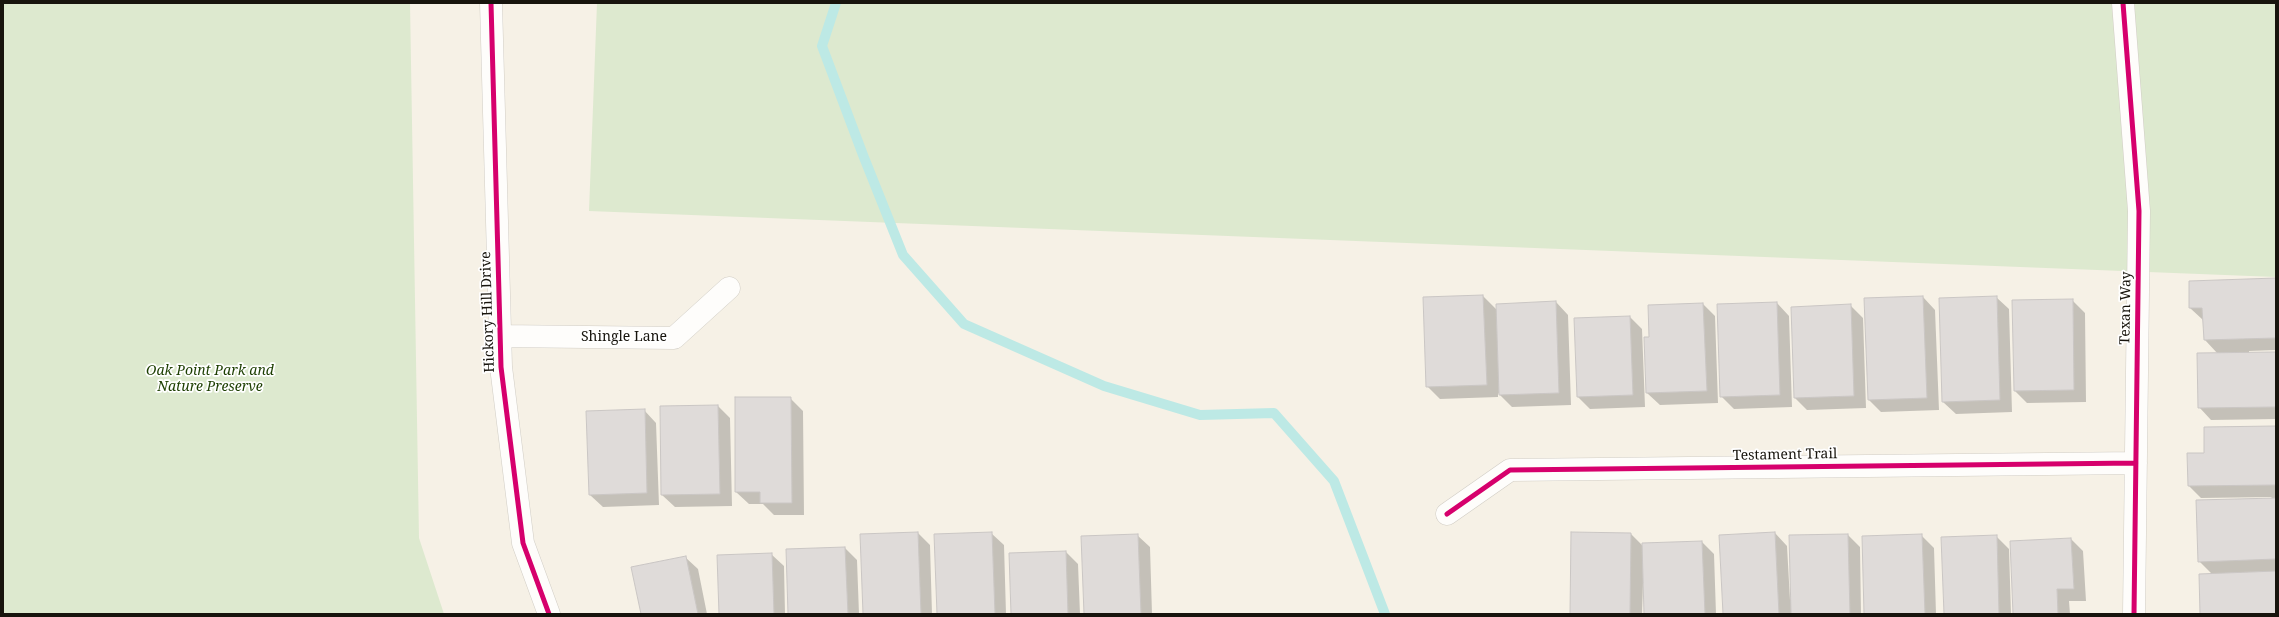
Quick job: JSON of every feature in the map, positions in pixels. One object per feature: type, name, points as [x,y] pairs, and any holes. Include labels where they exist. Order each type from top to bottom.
[{"type":"street","name":"Hickory Hill Drive","points":[[491,3],[501,367],[523,543],[549,614]]},
{"type":"street","name":"Texan Way","points":[[2123,3],[2139,211],[2134,614]]},
{"type":"street","name":"Shingle Lane","points":[[500,336],[674,338],[729,288]]},
{"type":"street","name":"Testament Trail","points":[[1447,514],[1510,470],[2136,463]]},
{"type":"green space","name":"Oak Point Park and Nature Preserve","points":[[3,3],[410,3],[419,538],[444,614],[3,614]]},
{"type":"green space","points":[[597,3],[2276,3],[2276,277],[589,211]]},
{"type":"building","points":[[2276,278],[2276,338],[2204,340],[2202,308],[2189,308],[2189,281]]},
{"type":"building","points":[[1483,295],[1487,385],[1426,387],[1423,297]]},
{"type":"building","points":[[1923,296],[1927,398],[1868,400],[1864,298]]},
{"type":"building","points":[[1997,296],[2000,400],[1942,402],[1939,298]]},
{"type":"building","points":[[2073,299],[2074,390],[2014,391],[2012,300]]},
{"type":"building","points":[[1556,301],[1559,393],[1499,395],[1496,304]]},
{"type":"building","points":[[1777,302],[1780,395],[1720,397],[1717,304]]},
{"type":"building","points":[[1703,303],[1707,391],[1646,393],[1644,337],[1649,337],[1648,305]]},
{"type":"building","points":[[1851,304],[1854,396],[1794,398],[1791,307]]},
{"type":"building","points":[[1630,316],[1633,395],[1577,397],[1574,318]]},
{"type":"building","points":[[2276,352],[2276,407],[2198,408],[2197,353]]},
{"type":"building","points":[[735,397],[791,397],[792,503],[760,503],[760,492],[735,492]]},
{"type":"building","points":[[718,405],[720,494],[661,495],[660,406]]},
{"type":"building","points":[[645,409],[647,493],[589,495],[586,411]]},
{"type":"building","points":[[2276,426],[2276,485],[2188,486],[2187,453],[2204,453],[2204,427]]},
{"type":"building","points":[[2276,498],[2276,559],[2198,562],[2196,500]]},
{"type":"building","points":[[918,532],[921,614],[863,614],[860,534]]},
{"type":"building","points":[[992,532],[995,614],[937,614],[934,534]]},
{"type":"building","points":[[1571,532],[1631,533],[1630,614],[1570,614]]},
{"type":"building","points":[[1775,532],[1779,614],[1723,614],[1719,535]]},
{"type":"building","points":[[1138,534],[1141,614],[1084,614],[1081,536]]},
{"type":"building","points":[[1848,534],[1850,614],[1791,614],[1789,535]]},
{"type":"building","points":[[1922,534],[1925,614],[1864,614],[1862,536]]},
{"type":"building","points":[[1997,535],[1999,614],[1944,614],[1941,537]]},
{"type":"building","points":[[2071,538],[2074,589],[2057,589],[2058,614],[2013,614],[2010,541]]},
{"type":"building","points":[[1702,541],[1705,614],[1644,614],[1642,543]]},
{"type":"building","points":[[845,547],[848,614],[788,614],[786,549]]},
{"type":"building","points":[[1066,551],[1068,614],[1011,614],[1009,553]]},
{"type":"building","points":[[772,553],[774,614],[719,614],[717,555]]},
{"type":"building","points":[[686,556],[698,614],[641,614],[631,567]]},
{"type":"building","points":[[2276,571],[2276,614],[2200,614],[2199,574]]},
{"type":"waterway","points":[[836,3],[822,46],[863,155],[903,255],[964,324],[1104,386],[1200,415],[1274,413],[1334,481],[1385,614]]},
{"type":"cycle path","points":[[491,3],[501,367],[523,543],[549,614]]},
{"type":"cycle path","points":[[2123,3],[2139,211],[2134,614]]},
{"type":"cycle path","points":[[1447,514],[1510,470],[2136,463]]}]
